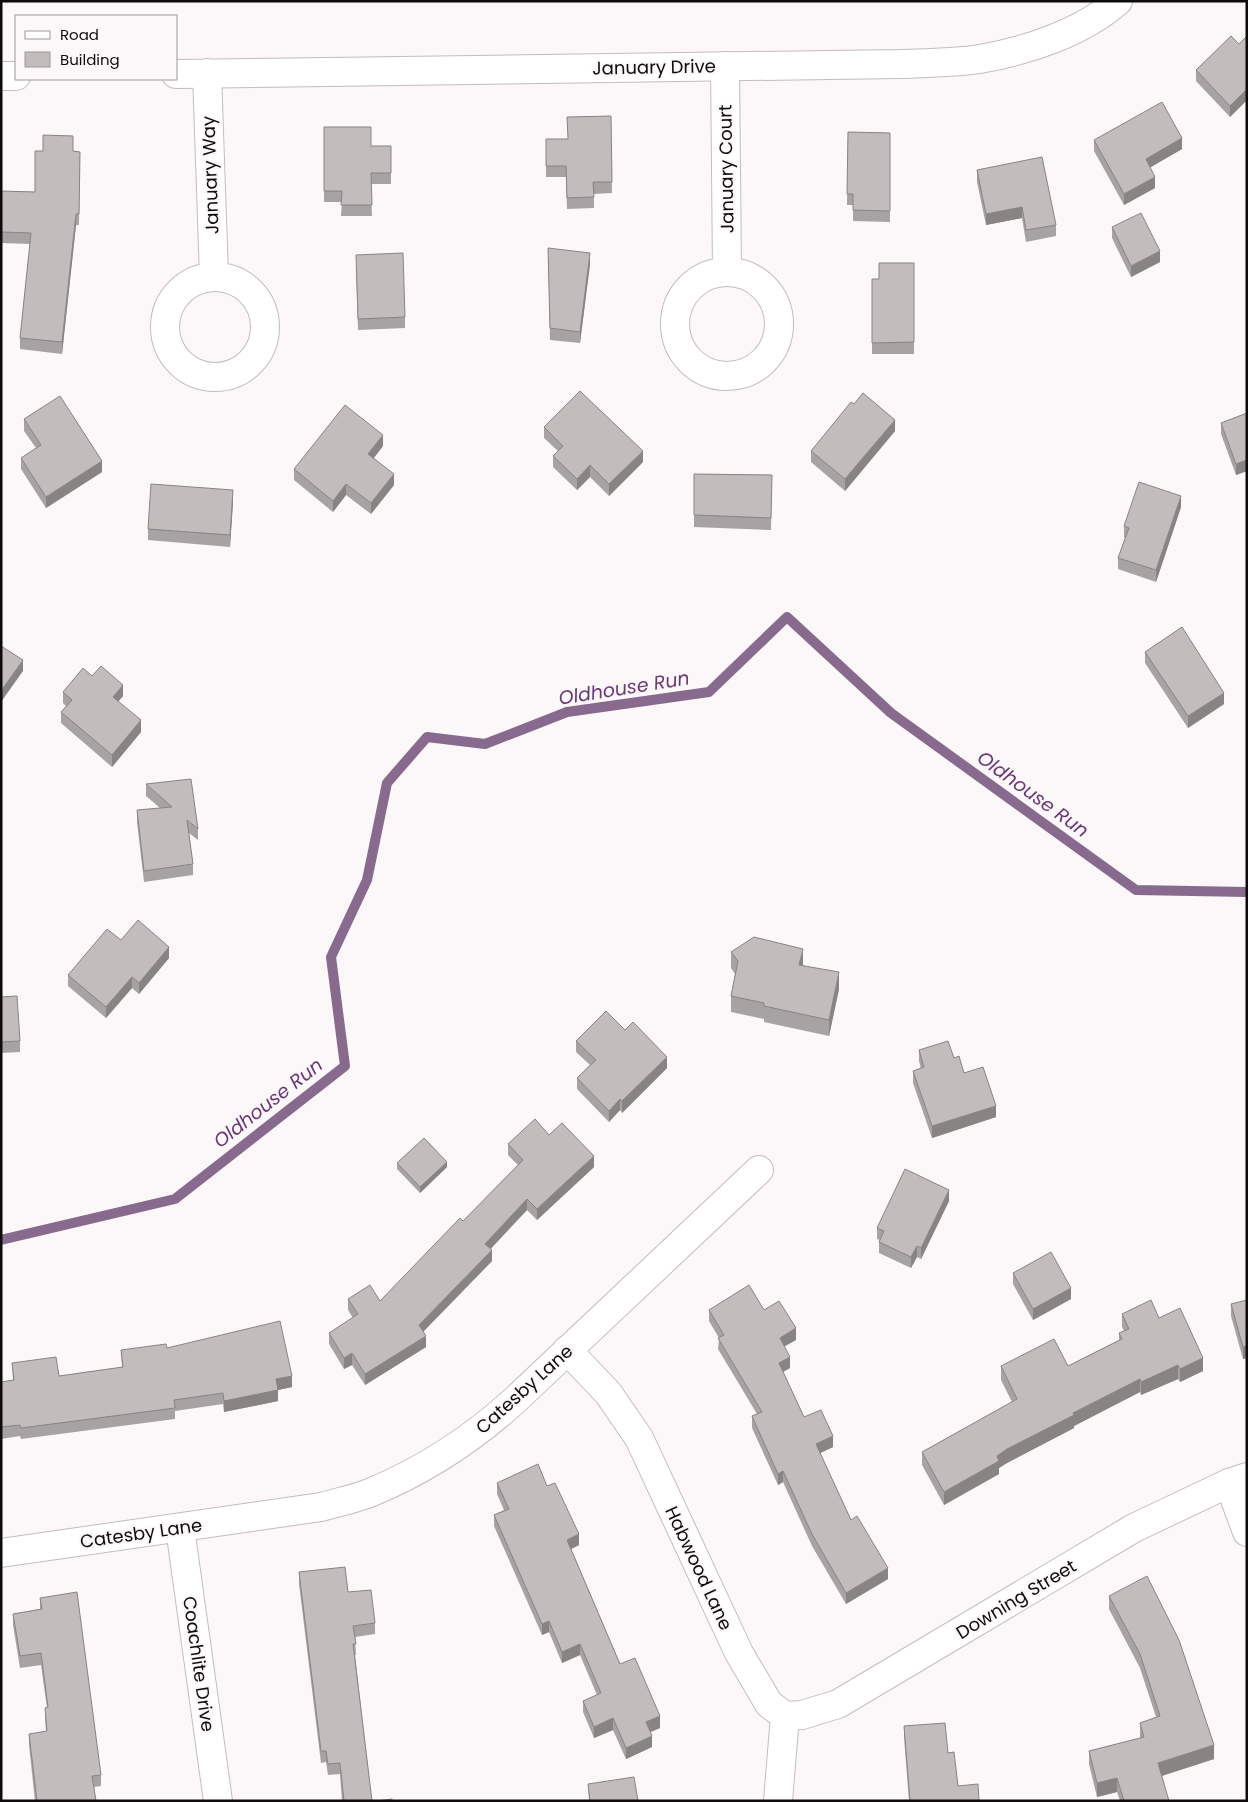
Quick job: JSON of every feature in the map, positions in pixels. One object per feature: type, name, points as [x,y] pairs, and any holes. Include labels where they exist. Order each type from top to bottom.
[{"type":"street","name":"January Drive","points":[[178,74],[899,64],[978,59],[1050,40],[1084,24],[1118,1]]},
{"type":"street","name":"January Court","points":[[725,66],[726,272]]},
{"type":"street","name":"January Way","points":[[207,73],[214,277]]},
{"type":"street","points":[[1,76],[15,76]]},
{"type":"street","name":"Catesby Lane","points":[[1,1553],[320,1507],[370,1493],[415,1473],[483,1429],[759,1170]]},
{"type":"street","name":"Habwood Lane","points":[[567,1350],[608,1393],[638,1438],[739,1654],[769,1704],[785,1716]]},
{"type":"street","points":[[1238,1480],[1247,1532]]},
{"type":"street","name":"Downing Street","points":[[785,1716],[802,1715],[838,1704],[1134,1528],[1238,1480]]},
{"type":"street","name":"Coachlite Drive","points":[[180,1528],[218,1801]]},
{"type":"street","points":[[778,1801],[785,1716]]},
{"type":"building","points":[[1231,36],[1239,44],[1247,36],[1247,89],[1230,106],[1196,70]]},
{"type":"building","points":[[1162,102],[1182,138],[1146,159],[1155,177],[1124,194],[1094,140]]},
{"type":"building","points":[[611,116],[612,182],[593,182],[594,197],[567,198],[566,166],[546,166],[546,139],[568,139],[567,117]]},
{"type":"building","points":[[324,127],[371,127],[371,146],[391,146],[391,173],[371,173],[372,205],[341,205],[342,191],[324,191]]},
{"type":"building","points":[[848,132],[890,133],[890,211],[853,210],[853,194],[847,194]]},
{"type":"building","points":[[43,135],[73,136],[73,151],[80,152],[79,214],[76,214],[62,342],[20,338],[31,233],[1,232],[1,191],[35,192],[35,151],[43,151]]},
{"type":"building","points":[[1042,157],[1056,225],[1026,230],[1022,207],[986,214],[977,170]]},
{"type":"building","points":[[1141,213],[1160,251],[1131,266],[1112,227]]},
{"type":"building","points":[[548,248],[590,253],[580,332],[550,328]]},
{"type":"building","points":[[403,253],[405,317],[358,319],[356,255]]},
{"type":"building","points":[[879,263],[914,263],[914,342],[872,343],[872,279],[879,279]]},
{"type":"building","points":[[580,391],[643,451],[609,484],[590,465],[577,479],[553,456],[563,446],[544,427]]},
{"type":"building","points":[[863,393],[895,420],[845,479],[811,451],[851,402],[854,404]]},
{"type":"building","points":[[60,396],[102,461],[46,497],[21,458],[41,445],[24,419]]},
{"type":"building","points":[[345,405],[383,435],[368,454],[394,474],[371,503],[346,484],[333,501],[294,469]]},
{"type":"building","points":[[1247,413],[1247,460],[1236,464],[1221,423]]},
{"type":"building","points":[[694,474],[772,475],[771,518],[694,515]]},
{"type":"building","points":[[1139,482],[1181,496],[1156,570],[1118,558],[1129,528],[1124,526]]},
{"type":"building","points":[[151,484],[233,490],[230,535],[148,529]]},
{"type":"building","points":[[1182,627],[1224,693],[1188,716],[1145,652]]},
{"type":"building","points":[[1,646],[23,660],[1,691]]},
{"type":"building","points":[[101,666],[123,685],[113,697],[141,720],[112,755],[61,712],[72,700],[63,692],[83,668],[92,676]]},
{"type":"building","points":[[191,779],[198,829],[187,820],[193,864],[144,871],[137,810],[172,807],[146,784]]},
{"type":"building","points":[[138,920],[169,947],[139,983],[132,977],[106,1007],[68,975],[107,929],[121,940]]},
{"type":"building","points":[[754,937],[803,949],[799,965],[839,972],[829,1020],[764,1006],[764,1003],[731,996],[738,961],[731,952]]},
{"type":"building","points":[[17,996],[20,1041],[1,1042],[1,997]]},
{"type":"building","points":[[606,1011],[625,1030],[633,1022],[667,1057],[622,1101],[620,1099],[609,1111],[577,1078],[596,1060],[576,1041]]},
{"type":"building","points":[[948,1041],[954,1058],[959,1056],[964,1073],[983,1067],[996,1106],[932,1126],[913,1071],[924,1067],[919,1050]]},
{"type":"building","points":[[535,1119],[549,1135],[562,1123],[594,1156],[537,1209],[527,1199],[485,1244],[492,1250],[419,1325],[426,1336],[365,1374],[352,1353],[344,1358],[329,1333],[358,1314],[348,1299],[370,1285],[380,1301],[460,1218],[463,1221],[523,1160],[508,1144]]},
{"type":"building","points":[[424,1138],[447,1162],[420,1187],[397,1163]]},
{"type":"building","points":[[905,1169],[949,1190],[921,1248],[917,1246],[911,1257],[879,1242],[884,1231],[877,1228]]},
{"type":"building","points":[[1051,1252],[1071,1288],[1033,1309],[1013,1273]]},
{"type":"building","points":[[749,1285],[764,1310],[779,1301],[796,1328],[780,1338],[790,1357],[779,1363],[804,1417],[821,1410],[833,1436],[816,1444],[851,1520],[857,1516],[888,1568],[846,1593],[812,1534],[783,1471],[778,1474],[752,1416],[762,1412],[718,1338],[724,1335],[709,1310]]},
{"type":"building","points":[[1151,1300],[1159,1318],[1180,1308],[1203,1358],[1180,1369],[1178,1365],[1141,1382],[1140,1379],[1073,1413],[1074,1415],[1007,1449],[997,1456],[999,1461],[944,1492],[922,1452],[1017,1399],[1001,1366],[1054,1339],[1068,1366],[1122,1339],[1119,1333],[1129,1329],[1122,1314]]},
{"type":"building","points":[[1247,1300],[1247,1346],[1243,1347],[1231,1304]]},
{"type":"building","points":[[280,1321],[292,1376],[276,1379],[278,1390],[224,1401],[223,1393],[174,1400],[175,1408],[21,1428],[20,1425],[1,1427],[1,1382],[14,1380],[12,1363],[56,1357],[59,1376],[123,1367],[121,1350],[166,1344],[167,1348]]},
{"type":"building","points":[[538,1464],[547,1486],[555,1483],[579,1534],[567,1540],[620,1664],[635,1658],[660,1716],[646,1722],[652,1736],[626,1748],[613,1718],[594,1727],[583,1701],[601,1693],[580,1644],[562,1652],[549,1621],[542,1624],[494,1515],[509,1509],[497,1483]]},
{"type":"building","points":[[345,1567],[348,1592],[371,1590],[375,1623],[353,1626],[356,1644],[353,1644],[372,1801],[344,1801],[340,1763],[328,1764],[326,1751],[321,1751],[299,1572]]},
{"type":"building","points":[[1147,1576],[1179,1640],[1214,1745],[1158,1763],[1169,1801],[1124,1801],[1117,1778],[1097,1783],[1089,1751],[1144,1737],[1140,1723],[1160,1716],[1140,1654],[1109,1596]]},
{"type":"building","points":[[77,1592],[101,1775],[92,1776],[96,1801],[37,1801],[29,1734],[47,1731],[45,1708],[48,1707],[41,1653],[20,1656],[13,1614],[42,1609],[40,1598]]},
{"type":"building","points":[[945,1723],[948,1753],[954,1752],[958,1786],[978,1784],[979,1801],[910,1801],[904,1726]]},
{"type":"building","points":[[634,1777],[638,1801],[590,1801],[588,1784]]},
{"type":"waterway","name":"Oldhouse Run","points":[[1,1240],[175,1199],[345,1066],[331,957],[367,880],[387,783],[427,737],[485,744],[567,712],[709,692],[787,617],[891,713],[1136,890],[1247,892]]}]
